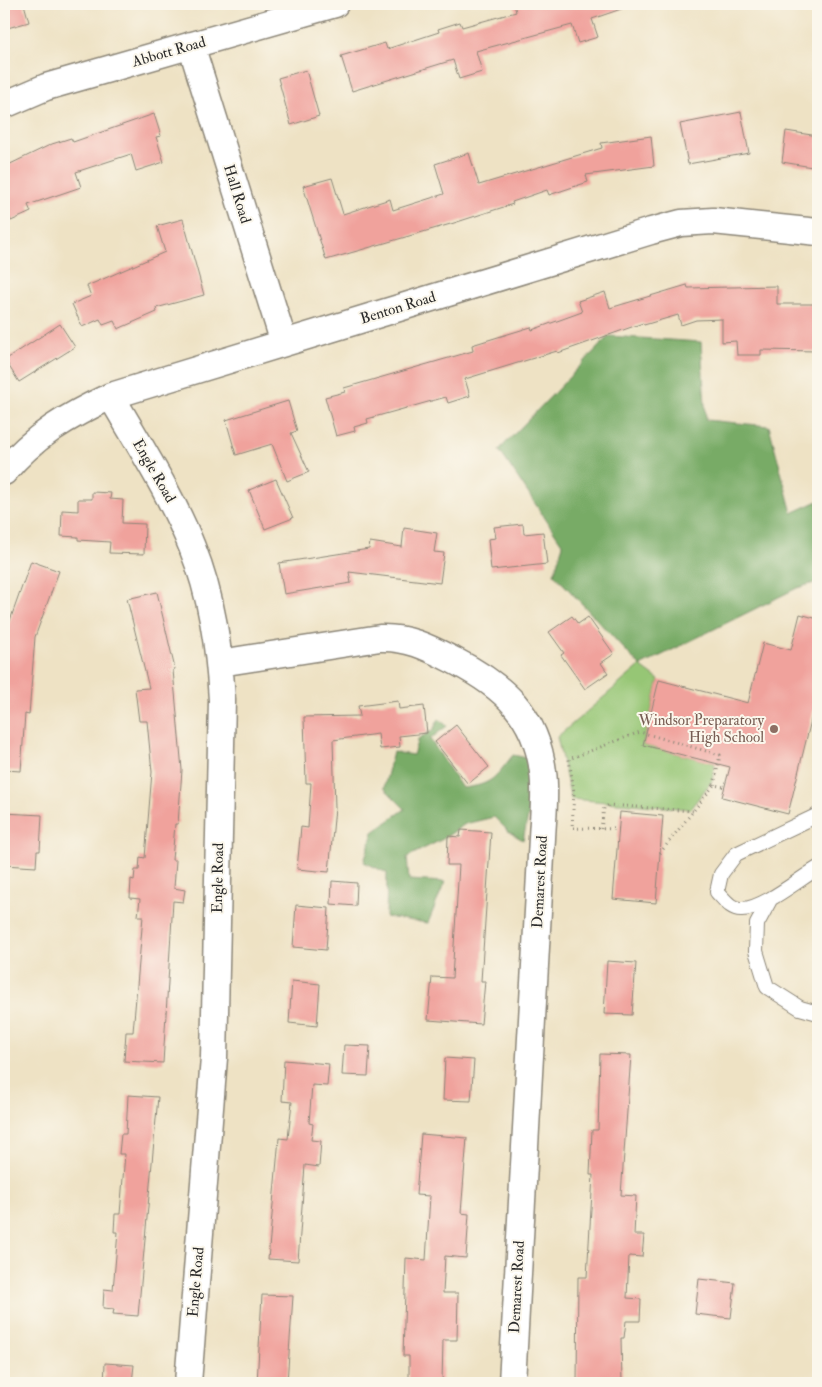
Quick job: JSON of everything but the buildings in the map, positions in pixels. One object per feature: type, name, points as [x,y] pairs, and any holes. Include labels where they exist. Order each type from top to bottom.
[{"type":"street","name":"Abbott Road","points":[[4,105],[46,87],[335,4]]},
{"type":"street","name":"Hall Road","points":[[191,45],[284,343]]},
{"type":"street","name":"Benton Road","points":[[4,472],[42,434],[76,412],[111,396],[681,223],[713,221],[818,232]]},
{"type":"street","name":"Engle Road","points":[[111,396],[174,506],[193,548],[207,592],[220,663],[222,700],[214,1058],[188,1383]]},
{"type":"street","name":"Demarest Road","points":[[220,663],[380,638],[405,639],[420,643],[487,678],[510,697],[526,719],[537,744],[543,773],[542,838],[512,1383]]},
{"type":"lane","points":[[818,815],[736,854],[721,874],[718,892],[728,905],[742,909],[770,900],[818,868]]},
{"type":"lane","points":[[770,900],[757,924],[756,951],[767,987],[800,1008],[818,1013]]},
{"type":"path","points":[[619,829],[572,828],[574,786],[569,759],[640,732],[720,756],[714,785],[660,853]]},
{"type":"path","points":[[714,785],[725,787]]},
{"type":"path","points":[[602,829],[604,808],[609,805],[693,811]]},
{"type":"green space","points":[[609,336],[701,342],[706,420],[769,426],[792,513],[818,501],[818,582],[797,588],[640,666],[554,574],[563,545],[499,450]]},
{"type":"green space","points":[[640,666],[659,680],[643,745],[715,763],[712,781],[690,809],[571,799],[557,737]]},
{"type":"green space","points":[[439,719],[447,726],[430,739],[462,788],[481,785],[492,779],[513,755],[532,759],[531,803],[523,840],[509,832],[494,817],[465,824],[443,839],[407,857],[409,880],[445,882],[428,923],[386,917],[387,873],[364,862],[373,832],[405,809],[384,788],[393,752],[413,755],[418,739],[433,730]]},
{"type":"place","name":"Windsor Preparatory High School","points":[[774,729]]}]
